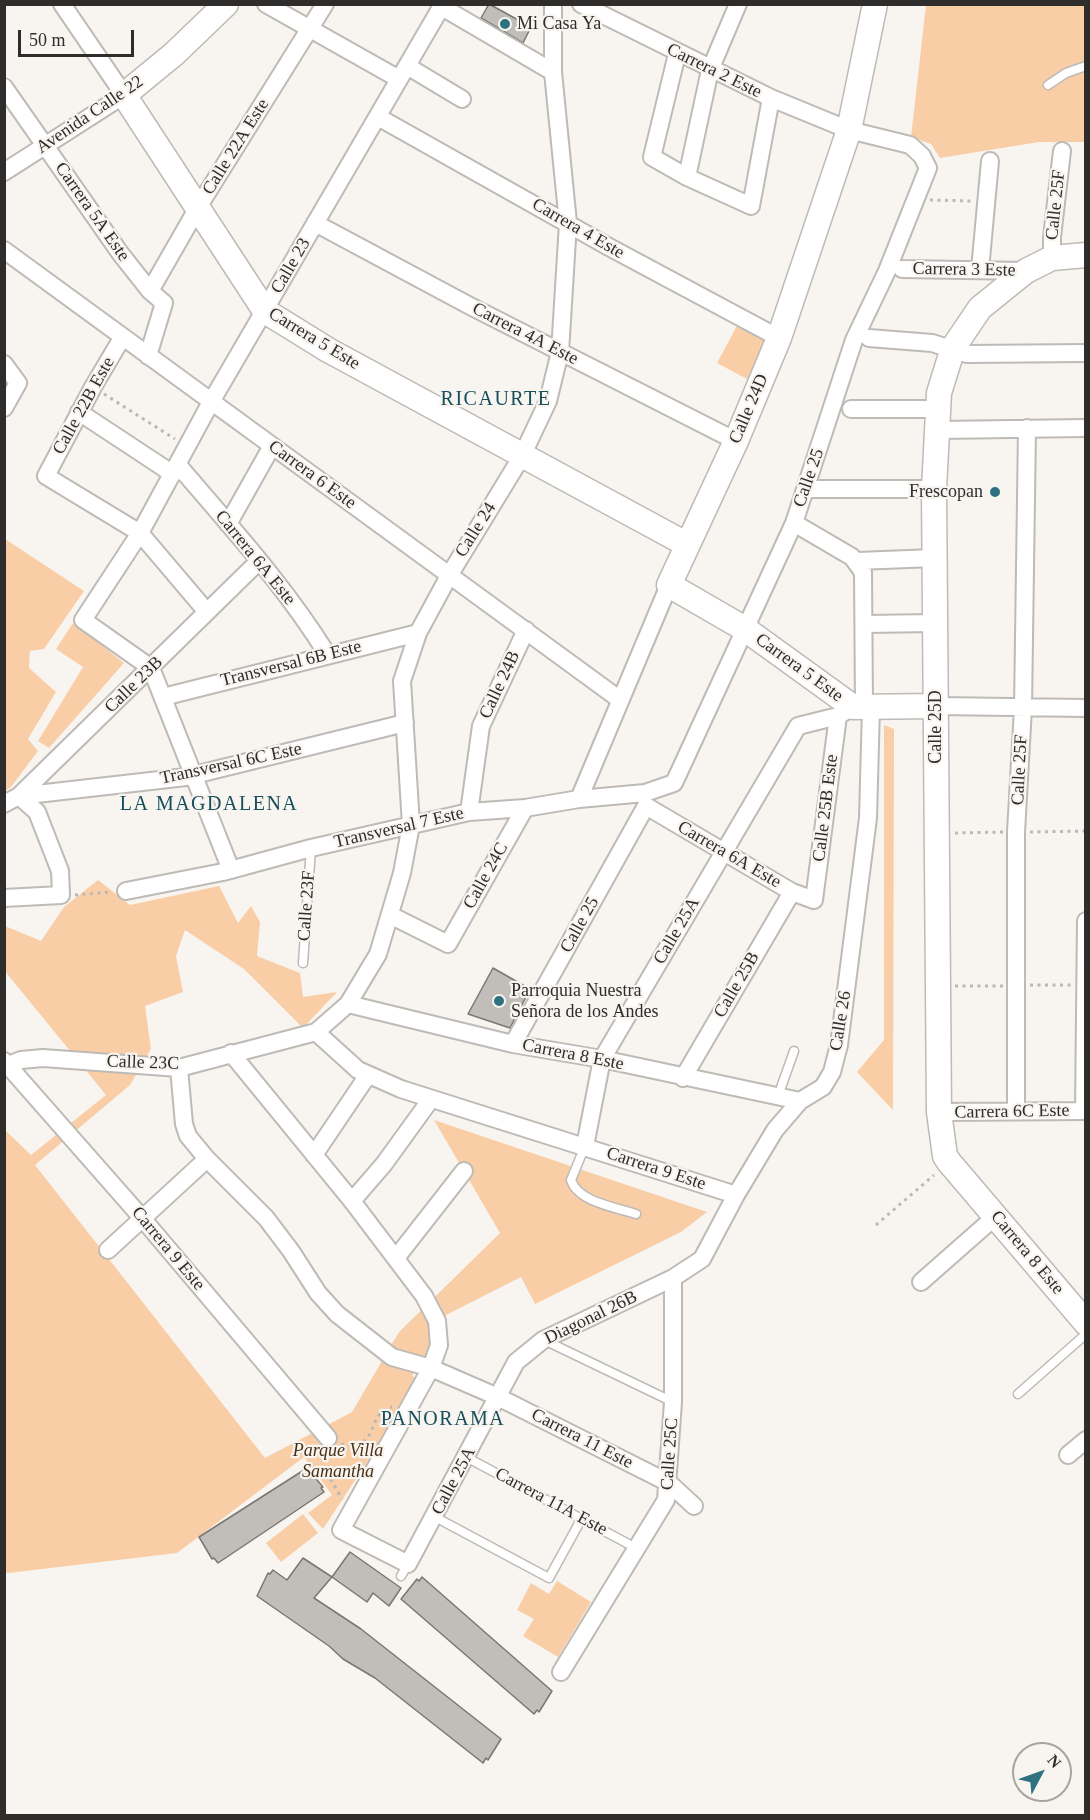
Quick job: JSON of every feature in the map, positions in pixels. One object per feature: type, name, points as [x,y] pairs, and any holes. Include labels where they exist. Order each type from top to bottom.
[{"type":"street","name":"Carrera 5 Este","points":[[62,4],[265,311],[327,350],[686,544]]},
{"type":"street","name":"Avenida Calle 22","points":[[4,172],[124,95],[174,54],[226,4]]},
{"type":"street","points":[[266,4],[403,73],[462,99]]},
{"type":"street","name":"Calle 22A Este","points":[[150,291],[197,209],[325,4]]},
{"type":"street","name":"Calle 24","points":[[315,1032],[348,1004],[378,954],[392,915],[411,825],[402,681],[418,633],[450,574],[522,456],[548,401],[560,352],[567,223],[552,72],[553,4]]},
{"type":"street","name":"Carrera 2 Este","points":[[581,4],[711,70],[849,130]]},
{"type":"street","points":[[687,177],[711,70],[738,4]]},
{"type":"street","name":"Calle 24D","points":[[579,799],[619,699],[686,544],[736,441],[779,338],[849,130],[875,4]]},
{"type":"street","points":[[443,6],[552,72]]},
{"type":"street","name":"Calle 23","points":[[152,668],[83,620],[140,533],[211,402],[443,6]]},
{"type":"street","points":[[677,54],[652,157],[687,177],[751,206],[771,98]]},
{"type":"street","name":"Carrera 5A Este","points":[[4,87],[150,291],[164,303],[148,356]]},
{"type":"street","name":"Carrera 4 Este","points":[[378,117],[779,338]]},
{"type":"street","name":"Calle 25","points":[[674,783],[794,523],[854,340],[887,271],[928,168],[922,156],[910,145],[849,130]]},
{"type":"street","name":"Calle 25F","points":[[1052,258],[1052,237],[1062,151]]},
{"type":"street","points":[[980,270],[984,201],[990,161]]},
{"type":"street","name":"Carrera 4A Este","points":[[315,223],[560,352],[736,441]]},
{"type":"street","name":"Carrera 6 Este","points":[[4,250],[619,699]]},
{"type":"street","name":"Carrera 3 Este","points":[[980,308],[1026,271],[1052,258],[1086,255]]},
{"type":"street","name":"Carrera 3 Este","points":[[902,269],[1026,271]]},
{"type":"street","name":"Calle 25D","points":[[947,1159],[939,1112],[934,489],[939,393],[953,348],[980,308]]},
{"type":"street","name":"Calle 22B Este","points":[[122,338],[79,412],[46,476],[140,533]]},
{"type":"street","points":[[869,339],[932,343],[966,354],[1086,353]]},
{"type":"street","points":[[4,364],[18,383],[4,408]]},
{"type":"street","points":[[851,409],[1027,428],[1086,428]]},
{"type":"street","name":"Carrera 6A Este","points":[[79,412],[175,470],[228,524],[259,561],[307,622],[327,654]]},
{"type":"street","name":"Calle 25F","points":[[1016,1112],[1016,832],[1023,708],[1027,428]]},
{"type":"street","points":[[228,524],[272,446]]},
{"type":"street","points":[[806,489],[934,489]]},
{"type":"street","points":[[794,523],[860,566],[934,558]]},
{"type":"street","points":[[140,533],[207,612]]},
{"type":"street","name":"Calle 23B","points":[[12,800],[152,668],[259,561]]},
{"type":"street","name":"Calle 25B Este","points":[[814,900],[857,709],[865,624],[860,566]]},
{"type":"street","name":"Carrera 5 Este","points":[[669,585],[745,629],[857,709]]},
{"type":"street","points":[[865,624],[935,623]]},
{"type":"street","name":"Calle 24B","points":[[469,812],[481,726],[526,630]]},
{"type":"street","name":"Transversal 6B Este","points":[[163,697],[418,633]]},
{"type":"street","points":[[152,668],[231,870]]},
{"type":"street","points":[[857,709],[936,706],[1086,708]]},
{"type":"street","name":"Calle 25A","points":[[585,1146],[602,1059],[798,726],[857,709]]},
{"type":"street","name":"Calle 26","points":[[673,1278],[702,1259],[736,1194],[775,1130],[800,1101],[823,1087],[832,1072],[838,1045],[868,818],[857,709]]},
{"type":"street","name":"Transversal 6C Este","points":[[12,800],[194,775],[405,723]]},
{"type":"street","name":"Transversal 7 Este","points":[[126,891],[231,870],[311,848],[469,812],[525,808],[579,799],[646,799],[674,783]]},
{"type":"street","name":"Calle 25","points":[[513,1044],[646,799]]},
{"type":"street","name":"Carrera 6A Este","points":[[646,799],[722,852],[792,892],[814,900]]},
{"type":"street","points":[[4,898],[61,896],[60,871],[37,812],[12,800]]},
{"type":"street","name":"Calle 24C","points":[[392,915],[448,944],[525,808]]},
{"type":"street","name":"Calle 25B","points":[[682,1078],[792,892]]},
{"type":"street","points":[[1085,1111],[1086,921]]},
{"type":"street","name":"Carrera 8 Este","points":[[348,1004],[513,1044],[602,1059],[682,1078],[800,1101]]},
{"type":"street","name":"Calle 23C","points":[[6,1064],[43,1058],[179,1068],[315,1032]]},
{"type":"street","name":"Carrera 9 Este","points":[[315,1032],[358,1070],[368,1075],[431,1099],[736,1194]]},
{"type":"street","points":[[231,1053],[396,1258],[424,1296],[437,1321],[439,1345],[431,1368],[350,1514]]},
{"type":"street","name":"Carrera 9 Este","points":[[6,1064],[142,1218],[332,1443]]},
{"type":"street","name":"Carrera 11 Este","points":[[179,1068],[184,1124],[189,1136],[207,1159],[266,1218],[318,1293],[337,1314],[392,1357],[431,1368],[498,1397],[669,1483],[693,1506]]},
{"type":"street","points":[[314,1155],[368,1075]]},
{"type":"street","points":[[352,1201],[384,1164],[431,1099]]},
{"type":"street","name":"Carrera 6C Este","points":[[939,1112],[1085,1111]]},
{"type":"street","points":[[108,1250],[207,1159]]},
{"type":"street","name":"Carrera 8 Este","points":[[947,1159],[1086,1323]]},
{"type":"street","points":[[396,1258],[464,1171]]},
{"type":"street","points":[[921,1282],[996,1216]]},
{"type":"street","name":"Diagonal 26B","points":[[498,1397],[502,1383],[516,1362],[543,1340],[673,1278]]},
{"type":"street","name":"Calle 25C","points":[[561,1672],[666,1500],[673,1402],[673,1278]]},
{"type":"street","name":"Calle 25A","points":[[350,1514],[341,1530],[404,1570],[435,1517],[498,1397]]},
{"type":"street","points":[[1068,1455],[1086,1440]]},
{"type":"lane","points":[[1048,85],[1065,73],[1086,66]]},
{"type":"lane","name":"Calle 23F","points":[[303,963],[311,848]]},
{"type":"lane","points":[[778,1096],[794,1051]]},
{"type":"lane","points":[[585,1146],[571,1180],[574,1187],[582,1195],[636,1214]]},
{"type":"lane","points":[[1018,1394],[1086,1334]]},
{"type":"lane","points":[[543,1340],[673,1402]]},
{"type":"lane","name":"Carrera 11A Este","points":[[466,1457],[636,1548]]},
{"type":"lane","points":[[435,1517],[549,1578],[582,1518]]},
{"type":"path","points":[[916,200],[984,201]]},
{"type":"path","points":[[93,387],[186,447]]},
{"type":"path","points":[[61,896],[126,891]]},
{"type":"path","points":[[876,1225],[947,1159]]},
{"type":"path","points":[[350,1514],[322,1464],[323,1454],[332,1443],[356,1445],[367,1440],[383,1409],[398,1406],[409,1408]]},
{"type":"green space","points":[[926,5],[1085,5],[1085,142],[1039,142],[940,158],[931,144],[911,137]]},
{"type":"green space","points":[[738,324],[768,340],[747,379],[717,363]]},
{"type":"green space","points":[[5,539],[84,591],[44,649],[30,651],[29,668],[56,692],[28,739],[38,751],[11,787],[5,791]]},
{"type":"green space","points":[[73,623],[124,663],[49,748],[38,741],[83,667],[56,649]]},
{"type":"green space","points":[[884,725],[894,729],[893,1110],[857,1072],[884,1040]]},
{"type":"green space","name":"Parque Villa Samantha","points":[[98,880],[130,905],[219,886],[238,923],[251,906],[260,922],[257,956],[300,973],[303,997],[337,992],[303,1028],[244,969],[185,930],[176,956],[183,992],[145,1006],[151,1049],[130,1085],[35,1165],[265,1458],[352,1412],[399,1332],[500,1233],[434,1120],[707,1212],[681,1232],[535,1304],[521,1277],[446,1315],[443,1352],[412,1375],[419,1383],[323,1529],[308,1513],[332,1495],[304,1457],[177,1553],[8,1573],[4,1572],[4,1129],[31,1155],[106,1095],[4,970],[5,926],[41,941],[64,907]]},
{"type":"green space","points":[[303,1514],[318,1533],[281,1562],[266,1543]]},
{"type":"green space","points":[[557,1581],[591,1602],[558,1657],[523,1636],[534,1619],[517,1610],[531,1583],[549,1594]]},
{"type":"building","name":"Mi Casa Ya","points":[[489,4],[531,27],[523,43],[481,18]]},
{"type":"building","name":"Parroquia Nuestra Señora de los Andes","points":[[493,968],[530,989],[510,1028],[468,1014]]},
{"type":"building","points":[[307,1468],[323,1487],[321,1488],[324,1492],[218,1563],[214,1558],[212,1559],[199,1537]]},
{"type":"building","points":[[350,1552],[401,1588],[389,1606],[373,1593],[367,1602],[332,1577]]},
{"type":"building","points":[[303,1558],[332,1577],[314,1598],[361,1629],[501,1739],[488,1760],[486,1758],[483,1763],[375,1678],[343,1659],[329,1646],[257,1596],[268,1573],[270,1574],[273,1570],[287,1580]]},
{"type":"building","points":[[422,1577],[552,1691],[539,1712],[537,1710],[534,1714],[401,1599],[417,1579],[419,1581]]},
{"type":"place","name":"Mi Casa Ya","points":[[505,24]]},
{"type":"place","name":"Frescopan","points":[[995,492]]},
{"type":"place","name":"Parroquia Nuestra Señora de los Andes","points":[[499,1001]]},
{"type":"district","name":"RICAURTE","points":[[496,400]]},
{"type":"district","name":"LA MAGDALENA","points":[[209,805]]},
{"type":"district","name":"PANORAMA","points":[[443,1420]]}]
